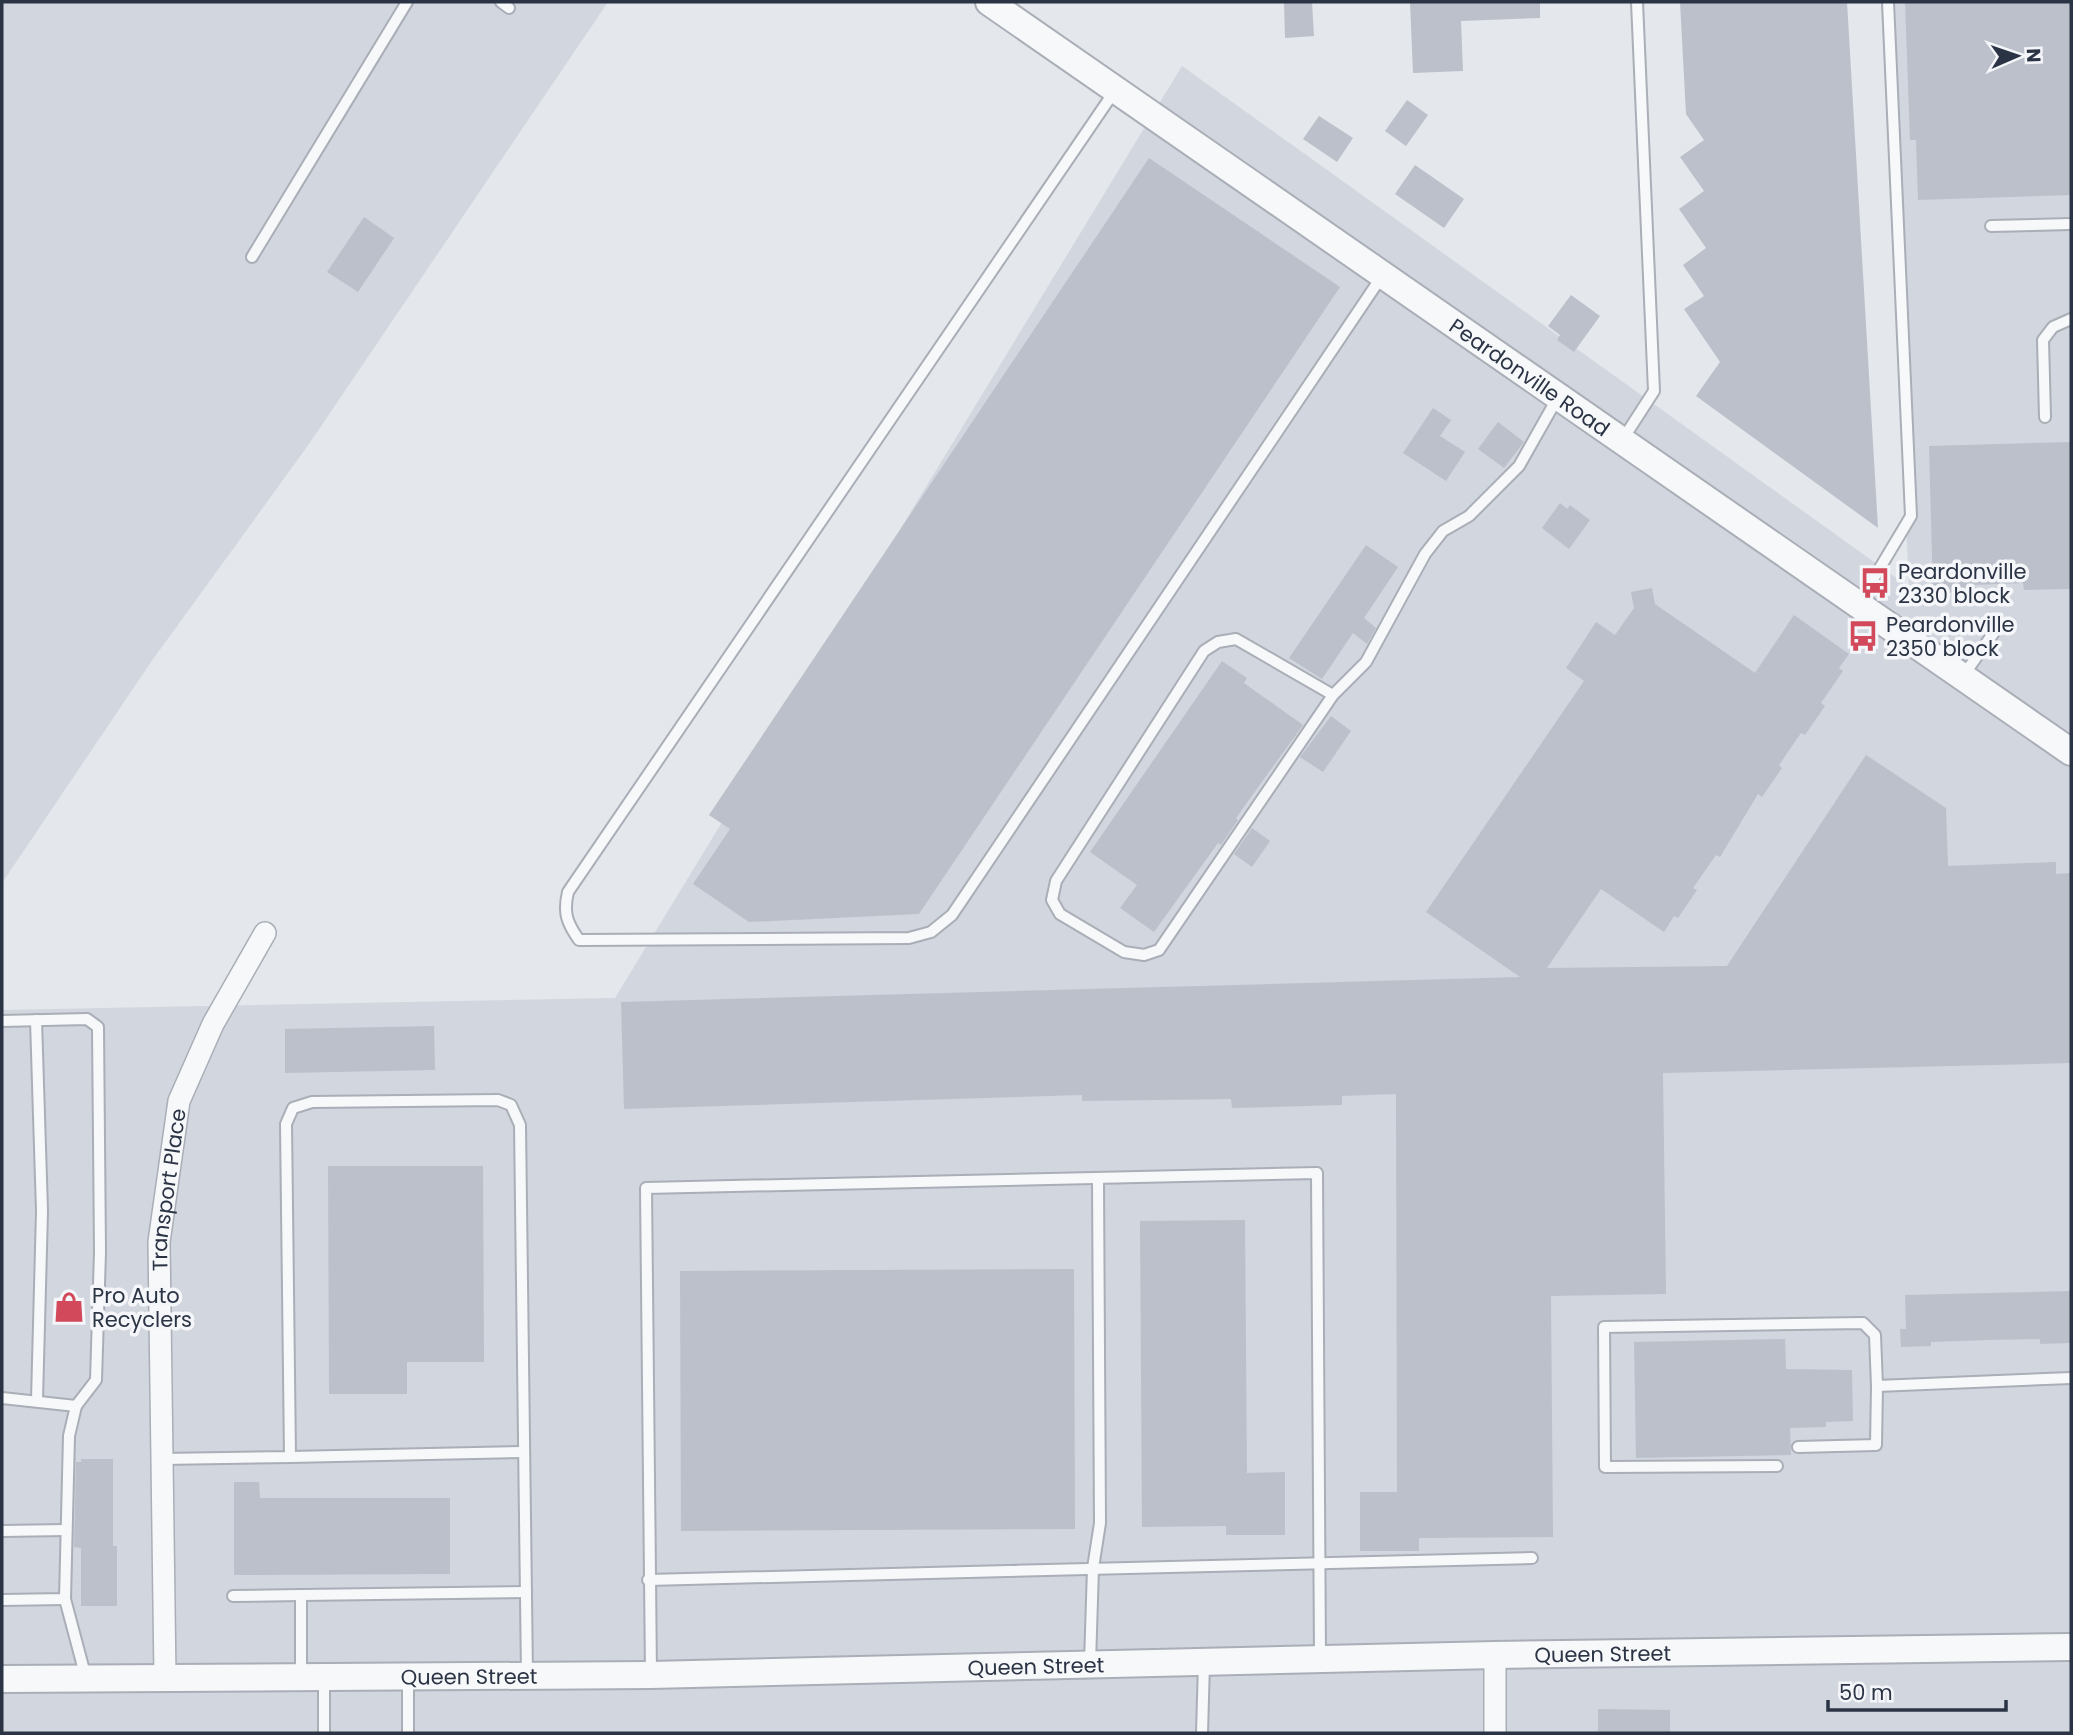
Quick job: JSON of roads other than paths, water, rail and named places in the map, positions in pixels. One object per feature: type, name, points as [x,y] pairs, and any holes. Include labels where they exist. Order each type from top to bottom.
[{"type":"street","name":"Peardonville Road","points":[[989,2],[1560,395],[2071,752]]},
{"type":"street","name":"Transport Place","points":[[165,1678],[159,1242],[179,1101],[213,1024],[265,933]]},
{"type":"street","name":"Queen Street","points":[[2,1679],[651,1675],[1495,1656],[2071,1647]]},
{"type":"street","points":[[1495,1656],[1495,1733]]},
{"type":"lane","points":[[252,257],[407,2]]},
{"type":"lane","points":[[1623,439],[1654,391],[1637,2]]},
{"type":"lane","points":[[1859,604],[1911,516],[1888,2]]},
{"type":"lane","points":[[1116,89],[568,892],[565,907],[567,924],[579,940],[909,938],[931,932],[952,915],[1384,274]]},
{"type":"lane","points":[[1991,226],[2071,224]]},
{"type":"lane","points":[[2045,417],[2043,340],[2053,327],[2071,319]]},
{"type":"lane","points":[[1333,695],[1236,639],[1218,642],[1204,651],[1056,881],[1052,900],[1060,914],[1124,952],[1144,955],[1159,950],[1333,695],[1366,662],[1425,554],[1443,531],[1469,516],[1519,466],[1560,395]]},
{"type":"lane","points":[[1964,676],[1995,631]]},
{"type":"lane","points":[[2,1021],[87,1019],[98,1027],[100,1252],[96,1380],[76,1406],[69,1436],[66,1530],[65,1599],[86,1678]]},
{"type":"lane","points":[[36,1020],[41,1211],[37,1400]]},
{"type":"lane","points":[[290,1457],[286,1124],[293,1108],[312,1102],[498,1100],[511,1105],[520,1125],[527,1675]]},
{"type":"lane","points":[[651,1675],[646,1188],[1098,1180],[1317,1173],[1320,1661]]},
{"type":"lane","points":[[1090,1666],[1093,1569],[1100,1523],[1098,1180]]},
{"type":"lane","points":[[1777,1466],[1605,1466],[1604,1327],[1863,1323],[1875,1335],[1876,1445],[1798,1447]]},
{"type":"lane","points":[[1877,1386],[2071,1378]]},
{"type":"lane","points":[[2,1398],[76,1406]]},
{"type":"lane","points":[[162,1459],[524,1452]]},
{"type":"lane","points":[[2,1531],[66,1530]]},
{"type":"lane","points":[[648,1580],[1532,1558]]},
{"type":"lane","points":[[233,1596],[526,1592]]},
{"type":"lane","points":[[301,1595],[312,1676],[324,1733]]},
{"type":"lane","points":[[2,1600],[65,1599]]},
{"type":"lane","points":[[1202,1733],[1204,1663]]},
{"type":"lane","points":[[408,1675],[408,1733]]},
{"type":"place","name":"Peardonville 2330 block","points":[[1875,583]]},
{"type":"place","name":"Peardonville 2350 block","points":[[1863,636]]},
{"type":"place","name":"Pro Auto Recyclers","points":[[69,1307]]}]
